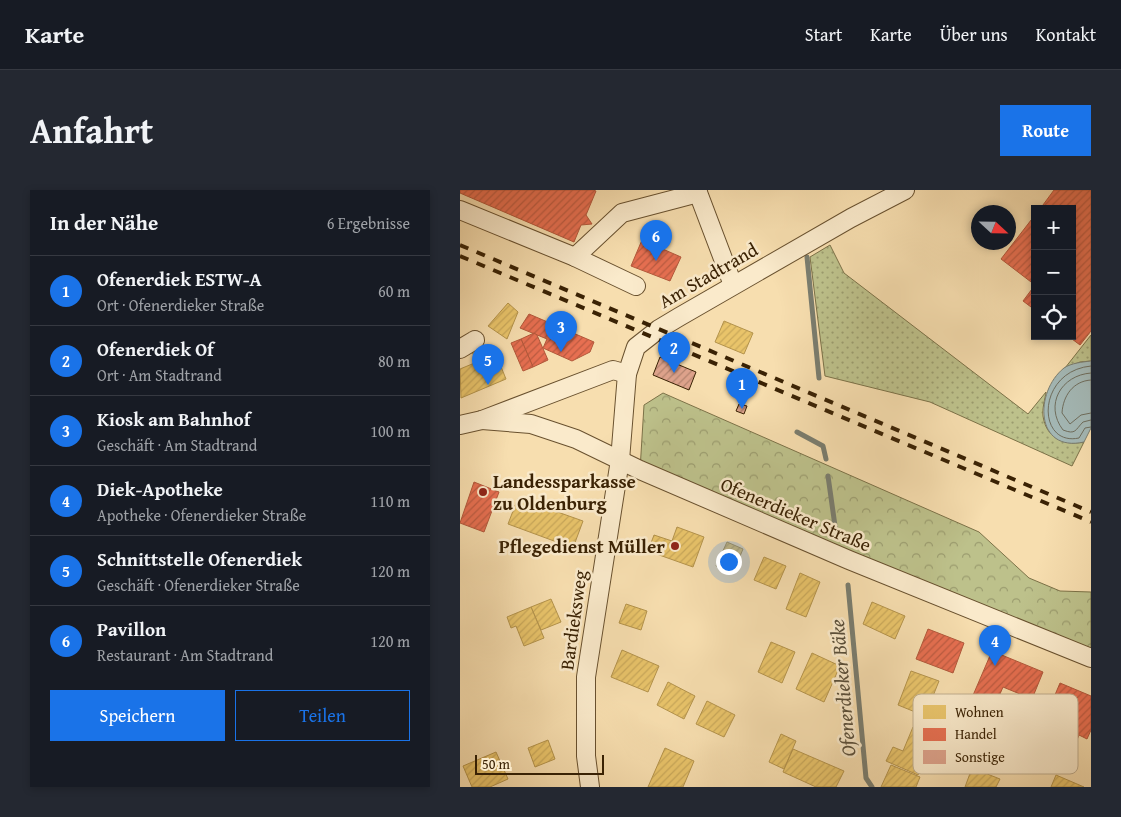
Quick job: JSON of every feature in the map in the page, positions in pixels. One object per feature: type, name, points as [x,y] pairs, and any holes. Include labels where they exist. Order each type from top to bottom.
[{"type":"street","name":"Am Stadtrand","points":[[620,460],[620,372],[636,347],[659,329],[733,285],[905,190]]},
{"type":"street","points":[[575,257],[622,213],[697,192],[733,285]]},
{"type":"street","points":[[460,210],[575,257],[636,286]]},
{"type":"street","points":[[460,425],[482,420],[620,372]]},
{"type":"street","name":"Ofenerdieker Straße","points":[[482,420],[531,424],[576,439],[849,560],[1091,658]]},
{"type":"street","name":"Bardieksweg","points":[[590,787],[586,756],[586,677],[620,460]]},
{"type":"green space","points":[[830,245],[844,273],[1028,414],[1046,392],[1043,413],[1048,430],[1057,439],[1063,441],[1070,443],[1084,442],[1072,466],[930,402],[825,376],[810,257]]},
{"type":"green space","points":[[1091,335],[1091,361],[1080,362],[1065,368]]},
{"type":"green space","points":[[663,393],[979,532],[1029,578],[1060,591],[1091,592],[1091,658],[640,470],[644,405]]},
{"type":"water","points":[[1091,361],[1091,428],[1084,442],[1068,443],[1056,438],[1048,430],[1044,418],[1044,405],[1054,379],[1064,368]]},
{"type":"building: Wohnen","points":[[508,303],[518,312],[507,339],[488,326]]},
{"type":"building: Wohnen","points":[[724,321],[753,333],[744,354],[715,342]]},
{"type":"building: Wohnen","points":[[488,346],[491,353],[495,352],[506,379],[461,398],[460,369],[477,362],[472,352]]},
{"type":"building: Wohnen","points":[[518,498],[583,521],[573,548],[508,524]]},
{"type":"building: Wohnen","name":"Pflegedienst Müller","points":[[677,527],[704,537],[693,567],[648,551],[654,535],[672,541]]},
{"type":"building: Wohnen","points":[[727,542],[743,549],[733,573],[716,566]]},
{"type":"building: Wohnen","points":[[764,557],[786,566],[776,589],[754,580]]},
{"type":"building: Wohnen","points":[[800,573],[820,582],[806,617],[786,609]]},
{"type":"building: Wohnen","points":[[551,599],[561,622],[541,630],[531,607]]},
{"type":"building: Wohnen","points":[[872,602],[905,616],[895,639],[863,624]]},
{"type":"building: Wohnen","points":[[626,604],[647,611],[641,630],[619,623]]},
{"type":"building: Wohnen","points":[[531,607],[544,638],[524,646],[516,626],[511,628],[507,617]]},
{"type":"building: Wohnen","points":[[771,642],[795,652],[782,683],[758,672]]},
{"type":"building: Wohnen","points":[[622,650],[659,666],[648,692],[611,677]]},
{"type":"building: Wohnen","points":[[812,653],[840,666],[824,702],[796,689]]},
{"type":"building: Wohnen","points":[[911,671],[939,681],[934,694],[913,694],[913,711],[898,705]]},
{"type":"building: Wohnen","points":[[668,682],[695,696],[684,719],[657,705]]},
{"type":"building: Wohnen","points":[[707,701],[735,715],[724,737],[696,724]]},
{"type":"building: Wohnen","points":[[913,727],[913,773],[886,761],[893,747],[903,751]]},
{"type":"building: Wohnen","points":[[781,734],[796,741],[784,769],[769,762]]},
{"type":"building: Wohnen","points":[[548,740],[555,759],[535,767],[528,748]]},
{"type":"building: Wohnen","points":[[665,748],[694,761],[683,787],[648,787]]},
{"type":"building: Wohnen","points":[[793,749],[844,771],[836,787],[816,787],[783,772]]},
{"type":"building: Wohnen","points":[[496,752],[508,779],[490,787],[472,787],[463,766]]},
{"type":"building: Wohnen","points":[[891,765],[920,777],[916,787],[881,787]]},
{"type":"building: Wohnen","points":[[970,774],[987,774],[1000,779],[996,787],[965,787]]},
{"type":"building: Wohnen","points":[[1056,775],[1084,787],[1051,787]]},
{"type":"building: Handel","points":[[460,190],[593,190],[596,191],[586,215],[592,224],[581,225],[574,242],[460,193]]},
{"type":"building: Handel","points":[[1054,190],[1091,190],[1091,331],[1080,345],[1073,340],[1076,340],[1076,205],[1043,205]]},
{"type":"building: Handel","points":[[1031,220],[1031,282],[1001,259],[1008,250],[1016,250],[1016,240]]},
{"type":"building: Handel","points":[[642,240],[681,257],[670,281],[631,266]]},
{"type":"building: Handel","points":[[1031,290],[1031,307],[1023,301]]},
{"type":"building: Handel","points":[[529,314],[594,342],[590,352],[572,361],[543,348],[547,339],[520,328]]},
{"type":"building: Handel","points":[[534,333],[537,335],[548,360],[533,367],[521,339]]},
{"type":"building: Handel","points":[[521,339],[533,367],[523,371],[511,343]]},
{"type":"building: Handel","points":[[474,482],[499,492],[484,532],[460,523]]},
{"type":"building: Handel","points":[[928,629],[964,643],[953,673],[916,659]]},
{"type":"building: Handel","points":[[992,651],[1043,672],[1034,694],[1020,694],[1003,687],[1000,694],[974,694]]},
{"type":"building: Handel","points":[[1060,683],[1091,696],[1091,730],[1087,739],[1079,735],[1078,738],[1078,694],[1055,694]]},
{"type":"building: Sonstige","points":[[660,357],[696,372],[689,390],[653,375]]},
{"type":"building: Sonstige","points":[[739,404],[747,406],[744,414],[736,411]]},
{"type":"waterway","name":"Ofenerdieker Bäke","points":[[807,257],[819,378]]},
{"type":"waterway","name":"Ofenerdieker Bäke","points":[[797,432],[823,446],[826,459]]},
{"type":"waterway","name":"Ofenerdieker Bäke","points":[[828,476],[836,533]]},
{"type":"waterway","name":"Ofenerdieker Bäke","points":[[848,585],[866,778],[872,787]]},
{"type":"railway","points":[[460,245],[1091,512]]},
{"type":"railway","points":[[460,256],[1091,522]]},
{"type":"place","name":"Pavillon","points":[[656,261]]},
{"type":"place","name":"Kiosk am Bahnhof","points":[[561,352]]},
{"type":"place","name":"Ofenerdiek Of","points":[[674,373]]},
{"type":"place","name":"Schnittstelle Ofenerdiek","points":[[488,385]]},
{"type":"place","name":"Ofenerdiek ESTW-A","points":[[742,409]]},
{"type":"place","name":"Landessparkasse zu Oldenburg","points":[[483,492]]},
{"type":"place","name":"Pflegedienst Müller","points":[[675,546]]},
{"type":"place","name":"Diek-Apotheke","points":[[995,666]]}]
